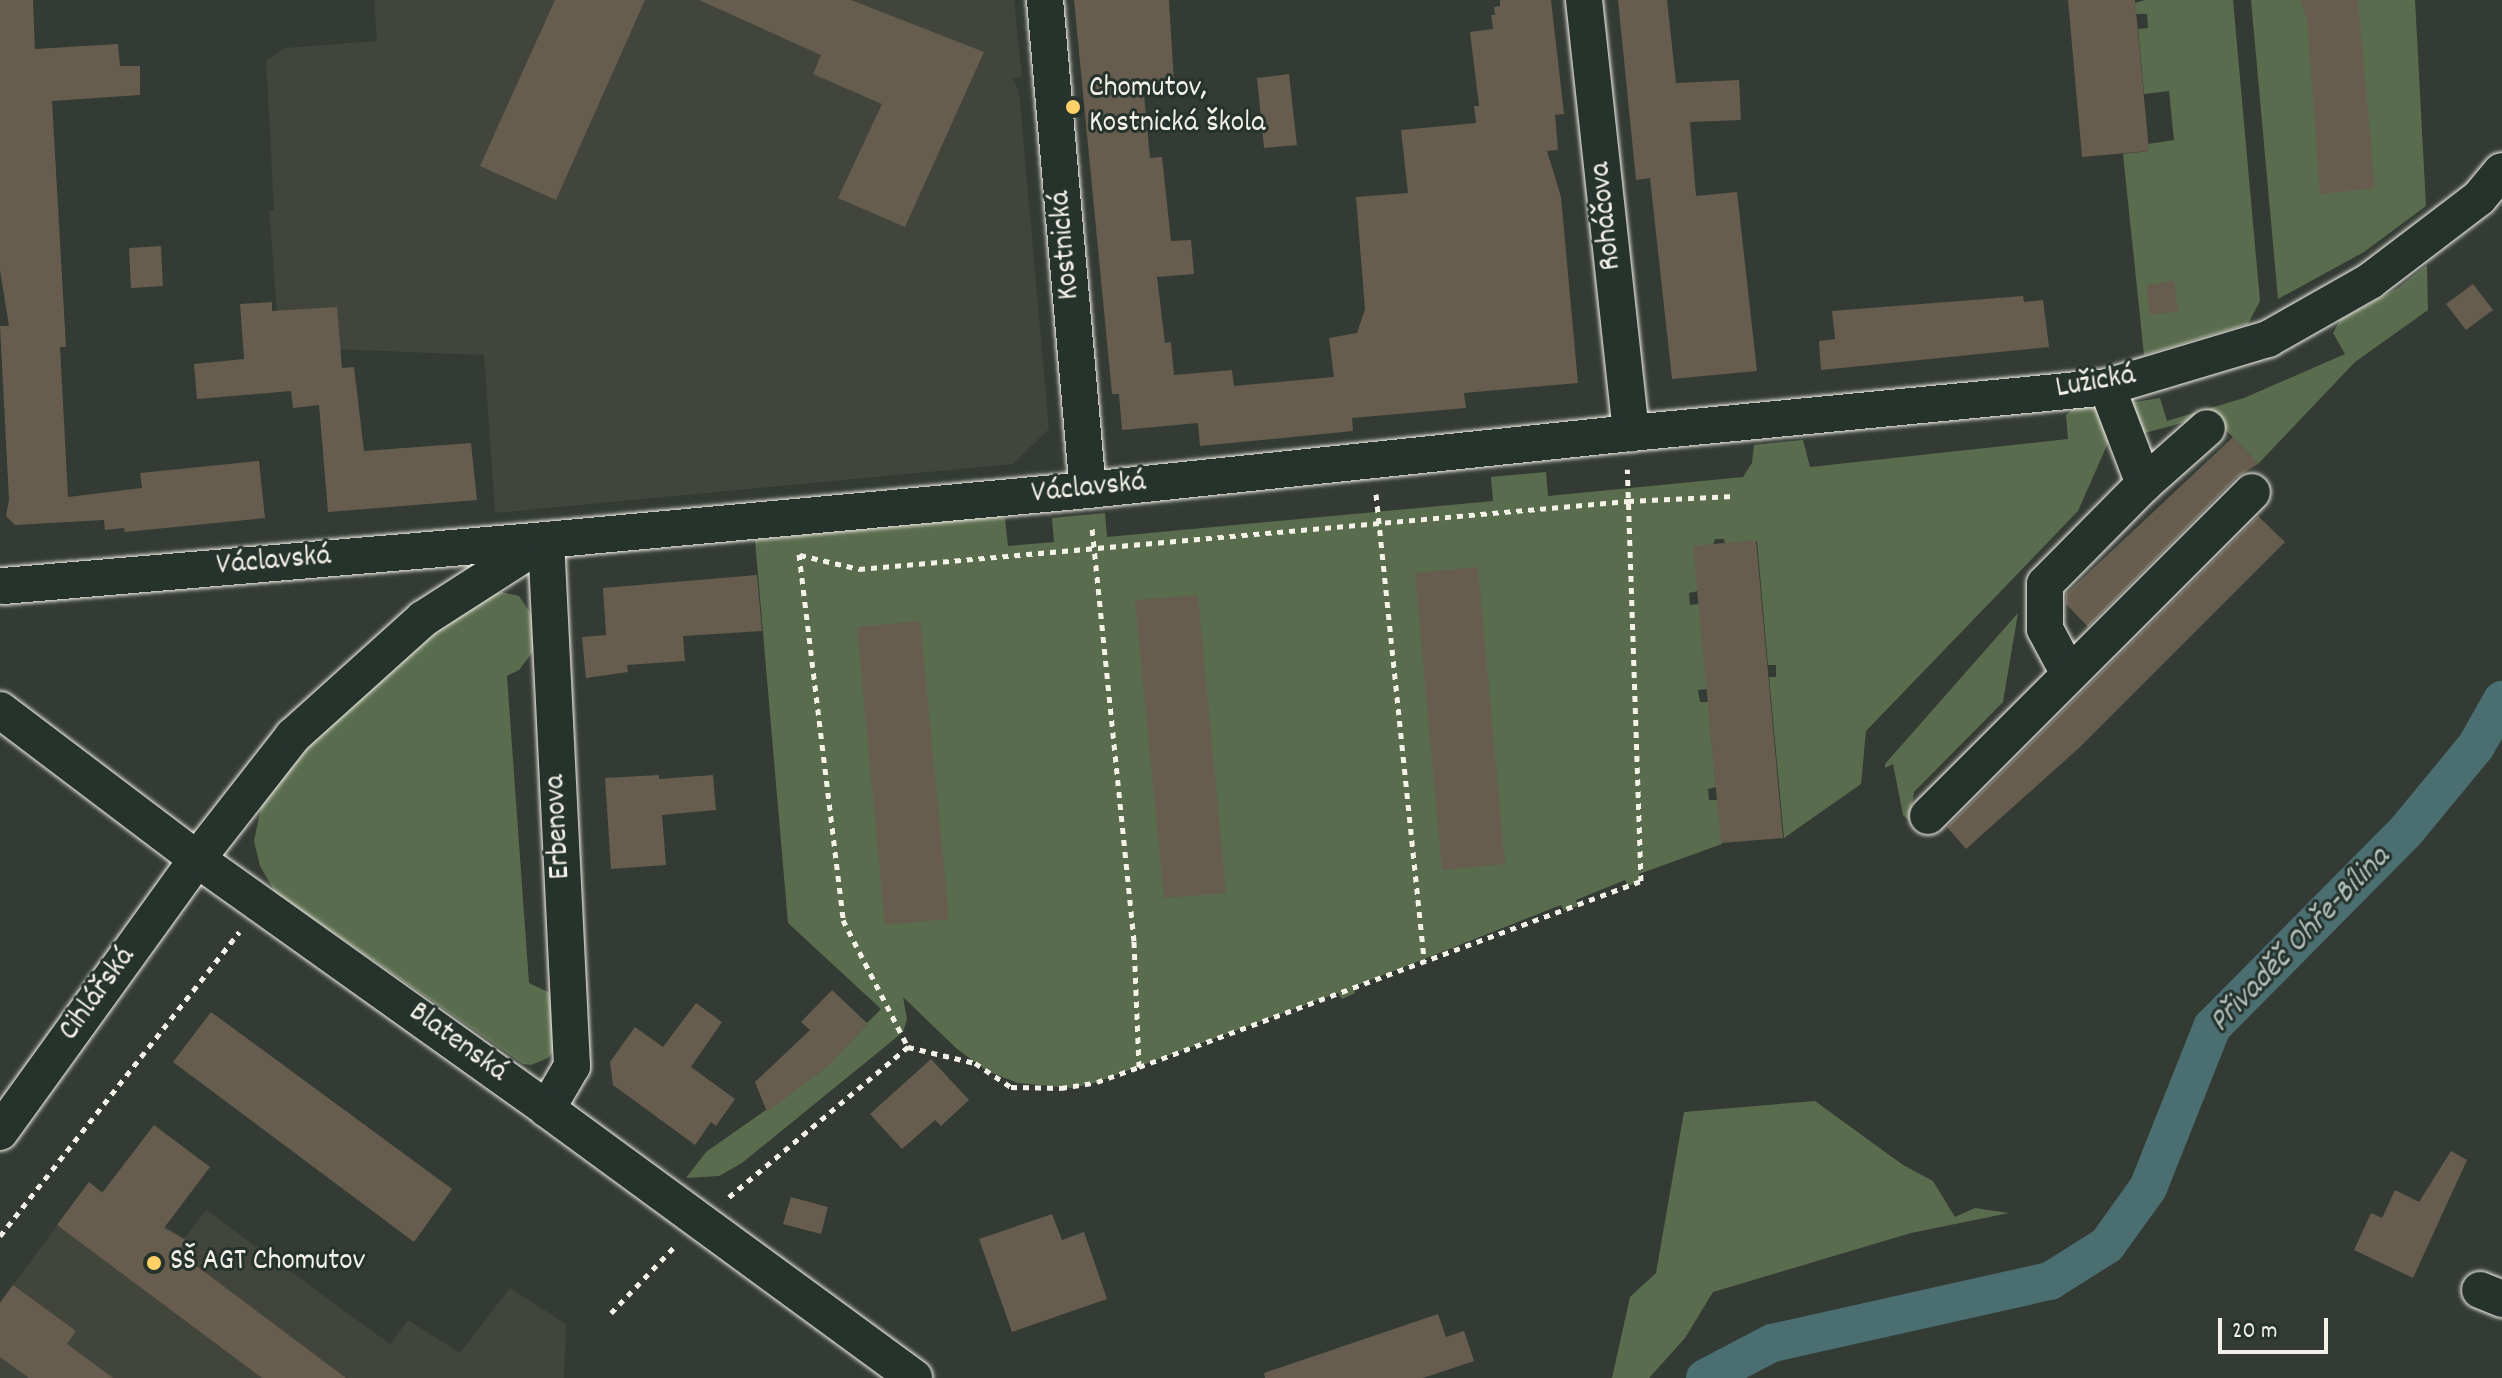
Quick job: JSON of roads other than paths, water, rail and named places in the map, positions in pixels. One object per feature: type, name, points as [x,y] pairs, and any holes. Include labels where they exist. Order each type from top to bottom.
[{"type":"street","name":"Kostnická","points":[[1045,0],[1088,490]]},
{"type":"street","name":"Roháčova","points":[[1584,0],[1628,433]]},
{"type":"street","name":"Lužická","points":[[1628,433],[2107,387],[2268,339],[2370,281],[2479,198],[2502,171]]},
{"type":"street","points":[[2107,387],[2144,484]]},
{"type":"street","points":[[2069,674],[2045,629],[2045,584],[2144,484],[2207,428]]},
{"type":"street","name":"Václavská","points":[[3,586],[1088,490],[1628,433]]},
{"type":"street","points":[[1928,816],[2252,492]]},
{"type":"street","name":"Václavská","points":[[197,859],[293,736],[423,619],[546,540]]},
{"type":"street","name":"Erbenova","points":[[546,540],[572,1066],[547,1109]]},
{"type":"street","name":"Blatenská","points":[[0,710],[197,859],[547,1109],[914,1378]]},
{"type":"street","name":"Cihlářská","points":[[0,1132],[197,859]]},
{"type":"waterway","name":"Přivaděč Ohře-Bílina","points":[[1705,1378],[1772,1343],[2050,1281],[2107,1245],[2148,1188],[2212,1027],[2406,831],[2476,746],[2502,700]]},
{"type":"place","name":"Chomutov, Kostnická škola","points":[[1073,107]]},
{"type":"place","name":"SŠ AGT Chomutov","points":[[154,1263]]}]
